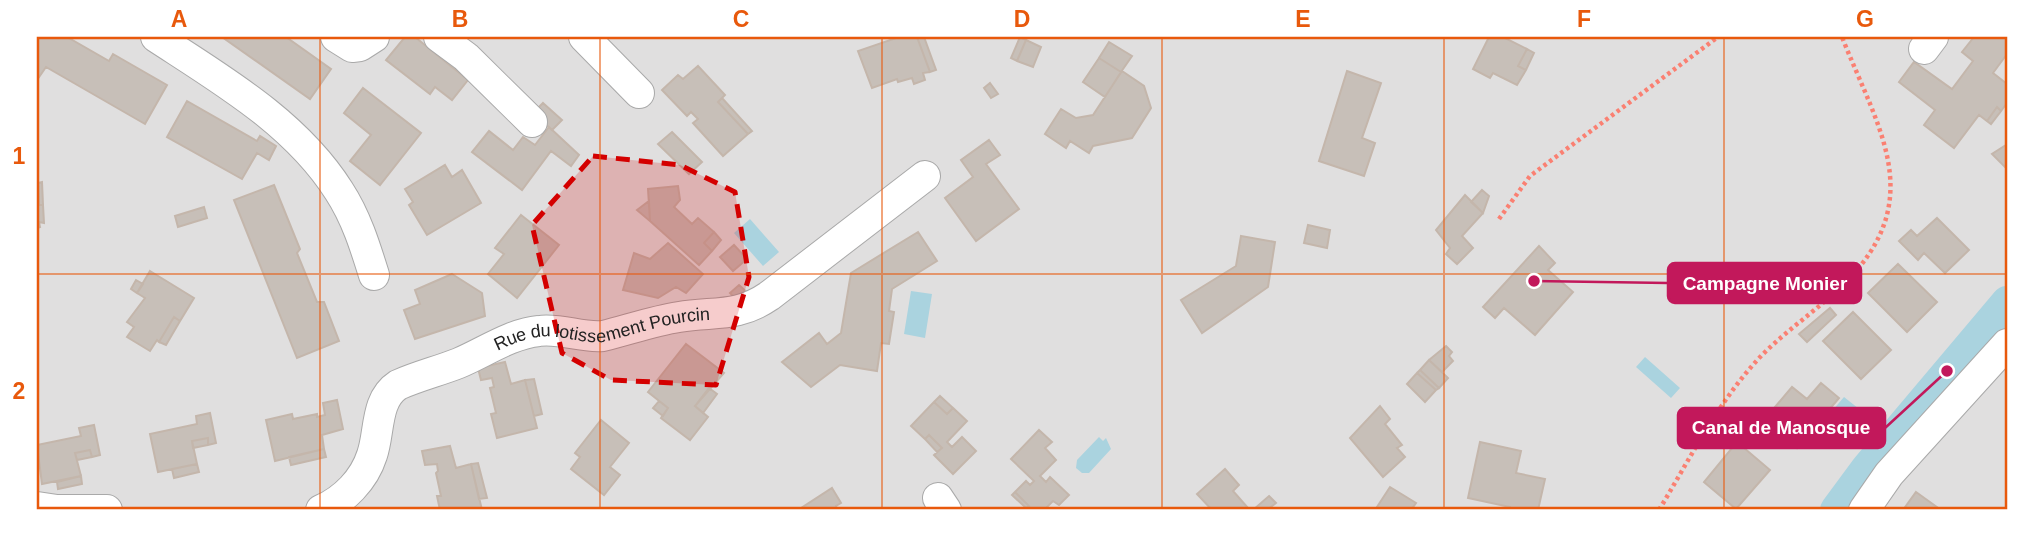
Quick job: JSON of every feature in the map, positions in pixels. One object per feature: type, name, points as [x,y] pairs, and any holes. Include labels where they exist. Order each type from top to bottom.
[{"type":"street","points":[[156,37],[222,79],[295,138],[338,189],[356,223],[374,275]]},
{"type":"street","points":[[336,37],[352,47],[360,46],[374,37]]},
{"type":"street","points":[[439,37],[466,57],[532,122]]},
{"type":"street","points":[[584,37],[639,93]]},
{"type":"street","name":"Rue du lotissement Pourcin","points":[[321,510],[339,500],[366,468],[372,456],[383,405],[390,391],[398,385],[456,365],[529,332],[554,330],[603,337],[677,317],[724,315],[743,310],[769,296],[925,176]]},
{"type":"street","points":[[1864,510],[1889,474],[2007,344]]},
{"type":"street","points":[[37,507],[57,510],[107,510]]},
{"type":"path","points":[[1499,219],[1530,176],[1718,37]]},
{"type":"path","points":[[1659,510],[1725,398],[1763,354],[1863,264],[1884,229],[1891,201],[1889,162],[1842,37]]},
{"type":"highlighted area","points":[[593,156],[680,165],[735,192],[749,277],[716,385],[611,380],[562,353],[532,225]]},
{"type":"shaded area","points":[[37,37],[2007,37],[2007,510],[37,510]]},
{"type":"water","points":[[750,219],[779,252],[763,266],[734,233]]},
{"type":"water","points":[[911,291],[932,294],[925,338],[904,334]]},
{"type":"water","points":[[1645,357],[1680,388],[1671,398],[1636,367]]},
{"type":"water","points":[[1844,397],[1873,420],[1861,434],[1832,411]]},
{"type":"water","points":[[1099,437],[1103,441],[1106,438],[1111,449],[1089,473],[1082,473],[1076,468],[1077,460]]},
{"type":"building","points":[[37,37],[67,37],[109,61],[113,54],[167,85],[145,124],[46,67],[37,80]]},
{"type":"building","points":[[222,37],[286,37],[331,69],[310,99]]},
{"type":"building","points":[[405,37],[415,37],[468,80],[452,100],[435,87],[430,94],[386,60]]},
{"type":"building","points":[[899,37],[917,37],[930,72],[923,73],[925,80],[914,84],[912,78],[898,82],[897,79],[872,88],[858,51]]},
{"type":"building","points":[[917,37],[924,37],[936,70],[930,72]]},
{"type":"building","points":[[1020,37],[1026,40],[1017,61],[1011,58]]},
{"type":"building","points":[[1489,37],[1503,37],[1527,49],[1518,66],[1526,70],[1517,85],[1493,73],[1490,78],[1473,69]]},
{"type":"building","points":[[1974,37],[2007,37],[2007,54],[1993,73],[2007,84],[2007,103],[2001,111],[1997,107],[1987,121],[1979,115],[1954,148],[1924,125],[1935,110],[1899,82],[1914,62],[1952,89],[1973,61],[1962,52]]},
{"type":"building","points":[[1026,40],[1041,47],[1033,67],[1017,61]]},
{"type":"building","points":[[1109,42],[1132,56],[1121,72],[1099,58]]},
{"type":"building","points":[[1527,49],[1534,53],[1526,70],[1518,66]]},
{"type":"building","points":[[1099,58],[1121,72],[1105,97],[1083,82]]},
{"type":"building","points":[[698,66],[725,95],[718,102],[748,134],[723,156],[693,123],[698,119],[691,112],[687,116],[662,90],[678,75],[683,79]]},
{"type":"building","points":[[1122,71],[1144,86],[1151,108],[1132,138],[1093,146],[1089,153],[1070,141],[1066,148],[1045,134],[1061,109],[1076,118],[1093,115]]},
{"type":"building","points":[[1347,71],[1381,83],[1362,138],[1375,143],[1364,176],[1319,161]]},
{"type":"building","points":[[990,83],[998,94],[991,98],[984,88]]},
{"type":"building","points":[[363,88],[421,133],[380,185],[350,161],[371,135],[344,113]]},
{"type":"building","points":[[722,98],[752,131],[748,134],[718,102]]},
{"type":"building","points":[[187,101],[257,141],[260,136],[276,146],[269,160],[257,153],[242,179],[167,137]]},
{"type":"building","points":[[543,103],[562,120],[552,130],[533,113]]},
{"type":"building","points":[[1997,107],[2001,111],[1991,124],[1987,121]]},
{"type":"building","points":[[549,127],[579,155],[571,166],[551,151],[522,190],[472,152],[489,131],[513,150],[523,137],[535,145]]},
{"type":"building","points":[[672,132],[702,162],[689,174],[658,144]]},
{"type":"building","points":[[989,140],[1000,155],[986,164],[1019,209],[976,241],[945,198],[973,177],[961,160]]},
{"type":"building","points":[[2006,145],[2007,164],[2005,167],[1992,154]]},
{"type":"building","points":[[445,165],[452,177],[462,170],[481,203],[427,235],[409,205],[413,202],[405,189]]},
{"type":"building","points":[[42,182],[43,205],[39,205],[38,183]]},
{"type":"building","points":[[37,183],[39,205],[43,205],[44,223],[39,222],[40,227],[37,228]]},
{"type":"building","points":[[274,185],[300,249],[297,253],[317,302],[324,302],[339,341],[297,358],[234,200]]},
{"type":"building","points":[[678,186],[680,200],[674,207],[692,224],[698,218],[714,232],[704,243],[712,251],[699,265],[650,221],[648,189]]},
{"type":"building","points":[[1482,190],[1489,196],[1483,213],[1471,202]]},
{"type":"building","points":[[1465,195],[1483,213],[1462,236],[1473,248],[1457,264],[1446,254],[1450,248],[1436,230]]},
{"type":"building","points":[[649,201],[650,221],[637,210]]},
{"type":"building","points":[[204,207],[207,218],[178,227],[175,216]]},
{"type":"building","points":[[521,215],[559,245],[517,298],[488,274],[504,254],[495,248]]},
{"type":"building","points":[[1937,218],[1969,250],[1945,273],[1924,253],[1918,260],[1899,241],[1911,230],[1917,236]]},
{"type":"building","points":[[1308,225],[1330,230],[1327,248],[1304,243]]},
{"type":"building","points":[[714,232],[721,240],[712,251],[704,243]]},
{"type":"building","points":[[918,232],[937,261],[892,289],[889,311],[894,312],[889,344],[881,343],[877,371],[840,365],[811,387],[782,362],[819,333],[827,344],[841,333],[851,273]]},
{"type":"building","points":[[1241,236],[1275,242],[1268,287],[1202,333],[1181,300],[1236,266]]},
{"type":"building","points":[[668,243],[703,274],[686,293],[676,287],[658,298],[623,290],[634,253],[650,259]]},
{"type":"building","points":[[734,245],[747,259],[733,271],[720,257]]},
{"type":"building","points":[[1539,246],[1555,263],[1548,270],[1573,292],[1535,335],[1504,308],[1495,318],[1483,307]]},
{"type":"building","points":[[1898,264],[1937,302],[1907,332],[1868,293]]},
{"type":"building","points":[[150,271],[194,298],[180,321],[174,317],[159,342],[157,340],[150,351],[127,337],[134,327],[127,322],[145,298],[137,293]]},
{"type":"building","points":[[452,274],[482,293],[485,316],[415,339],[404,310],[420,304],[415,290]]},
{"type":"building","points":[[136,280],[143,284],[137,293],[131,289]]},
{"type":"building","points":[[739,285],[750,295],[740,303],[730,293]]},
{"type":"building","points":[[1830,308],[1836,315],[1807,342],[1799,334]]},
{"type":"building","points":[[1853,312],[1891,350],[1861,379],[1823,341]]},
{"type":"building","points":[[174,317],[180,321],[166,345],[159,342]]},
{"type":"building","points":[[686,344],[724,373],[695,406],[708,417],[690,440],[661,418],[668,408],[648,392]]},
{"type":"building","points":[[1446,346],[1452,352],[1449,356],[1453,361],[1442,372],[1429,360]]},
{"type":"building","points":[[1429,360],[1448,378],[1439,388],[1420,370]]},
{"type":"building","points":[[505,362],[511,384],[525,380],[537,428],[497,438],[491,414],[496,413],[490,388],[494,387],[492,378],[481,380],[478,368]]},
{"type":"building","points":[[1420,370],[1439,388],[1436,390],[1417,373]]},
{"type":"building","points":[[1417,373],[1436,390],[1425,402],[1407,384]]},
{"type":"building","points":[[534,379],[542,414],[534,416],[525,380]]},
{"type":"building","points":[[1821,383],[1839,398],[1822,418],[1819,415],[1806,429],[1810,433],[1797,448],[1764,420],[1792,387],[1807,399]]},
{"type":"building","points":[[709,388],[717,394],[703,413],[695,406]]},
{"type":"building","points":[[940,396],[953,408],[947,414],[934,402]]},
{"type":"building","points":[[337,400],[343,429],[322,435],[324,449],[275,461],[266,420],[292,414],[293,419],[325,415],[323,403]]},
{"type":"building","points":[[659,401],[668,408],[663,416],[653,408]]},
{"type":"building","points":[[934,402],[947,414],[953,408],[967,421],[947,442],[952,447],[962,437],[976,451],[953,474],[934,455],[942,448],[929,435],[925,439],[911,426]]},
{"type":"building","points":[[1380,406],[1390,419],[1385,424],[1402,445],[1397,448],[1405,457],[1383,477],[1350,438]]},
{"type":"building","points":[[210,413],[216,443],[208,445],[208,438],[192,441],[197,464],[158,472],[150,434],[197,424],[196,416]]},
{"type":"building","points":[[601,420],[629,443],[610,467],[620,475],[604,495],[571,469],[580,457],[575,453]]},
{"type":"building","points":[[94,425],[100,455],[92,457],[90,450],[75,453],[81,476],[42,484],[37,445],[81,436],[79,428]]},
{"type":"building","points":[[1039,430],[1052,442],[1045,448],[1056,460],[1040,476],[1046,482],[1050,477],[1069,495],[1059,505],[1053,501],[1044,510],[1028,510],[1026,508],[1029,506],[1015,492],[1026,481],[1030,485],[1034,481],[1011,459]]},
{"type":"building","points":[[929,435],[942,448],[937,452],[925,439]]},
{"type":"building","points":[[208,438],[208,445],[193,448],[192,441]]},
{"type":"building","points":[[1480,442],[1521,451],[1516,473],[1545,479],[1538,510],[1509,510],[1510,507],[1468,498]]},
{"type":"building","points":[[1737,442],[1770,470],[1736,509],[1704,482]]},
{"type":"building","points":[[450,446],[456,468],[471,464],[482,510],[440,510],[437,464],[425,465],[422,451]]},
{"type":"building","points":[[324,449],[326,457],[291,465],[289,457]]},
{"type":"building","points":[[90,450],[92,457],[77,460],[75,453]]},
{"type":"building","points":[[478,463],[487,498],[479,499],[471,464]]},
{"type":"building","points":[[197,464],[199,472],[174,478],[172,469]]},
{"type":"building","points":[[1225,469],[1239,485],[1233,491],[1248,508],[1246,510],[1212,510],[1197,494]]},
{"type":"building","points":[[81,476],[82,484],[58,489],[57,482]]},
{"type":"building","points":[[1390,487],[1416,503],[1411,510],[1375,510]]},
{"type":"building","points":[[832,488],[841,503],[836,506],[838,510],[798,510]]},
{"type":"building","points":[[1015,492],[1029,506],[1026,508],[1012,495]]},
{"type":"building","points":[[1916,492],[1941,510],[1903,510]]},
{"type":"building","points":[[1269,496],[1276,503],[1267,510],[1253,510]]},
{"type":"waterway","points":[[1836,510],[1867,468],[2007,302]]},
{"type":"place","name":"Campagne Monier","points":[[1534,281]]},
{"type":"place","name":"Canal de Manosque","points":[[1947,371]]}]
